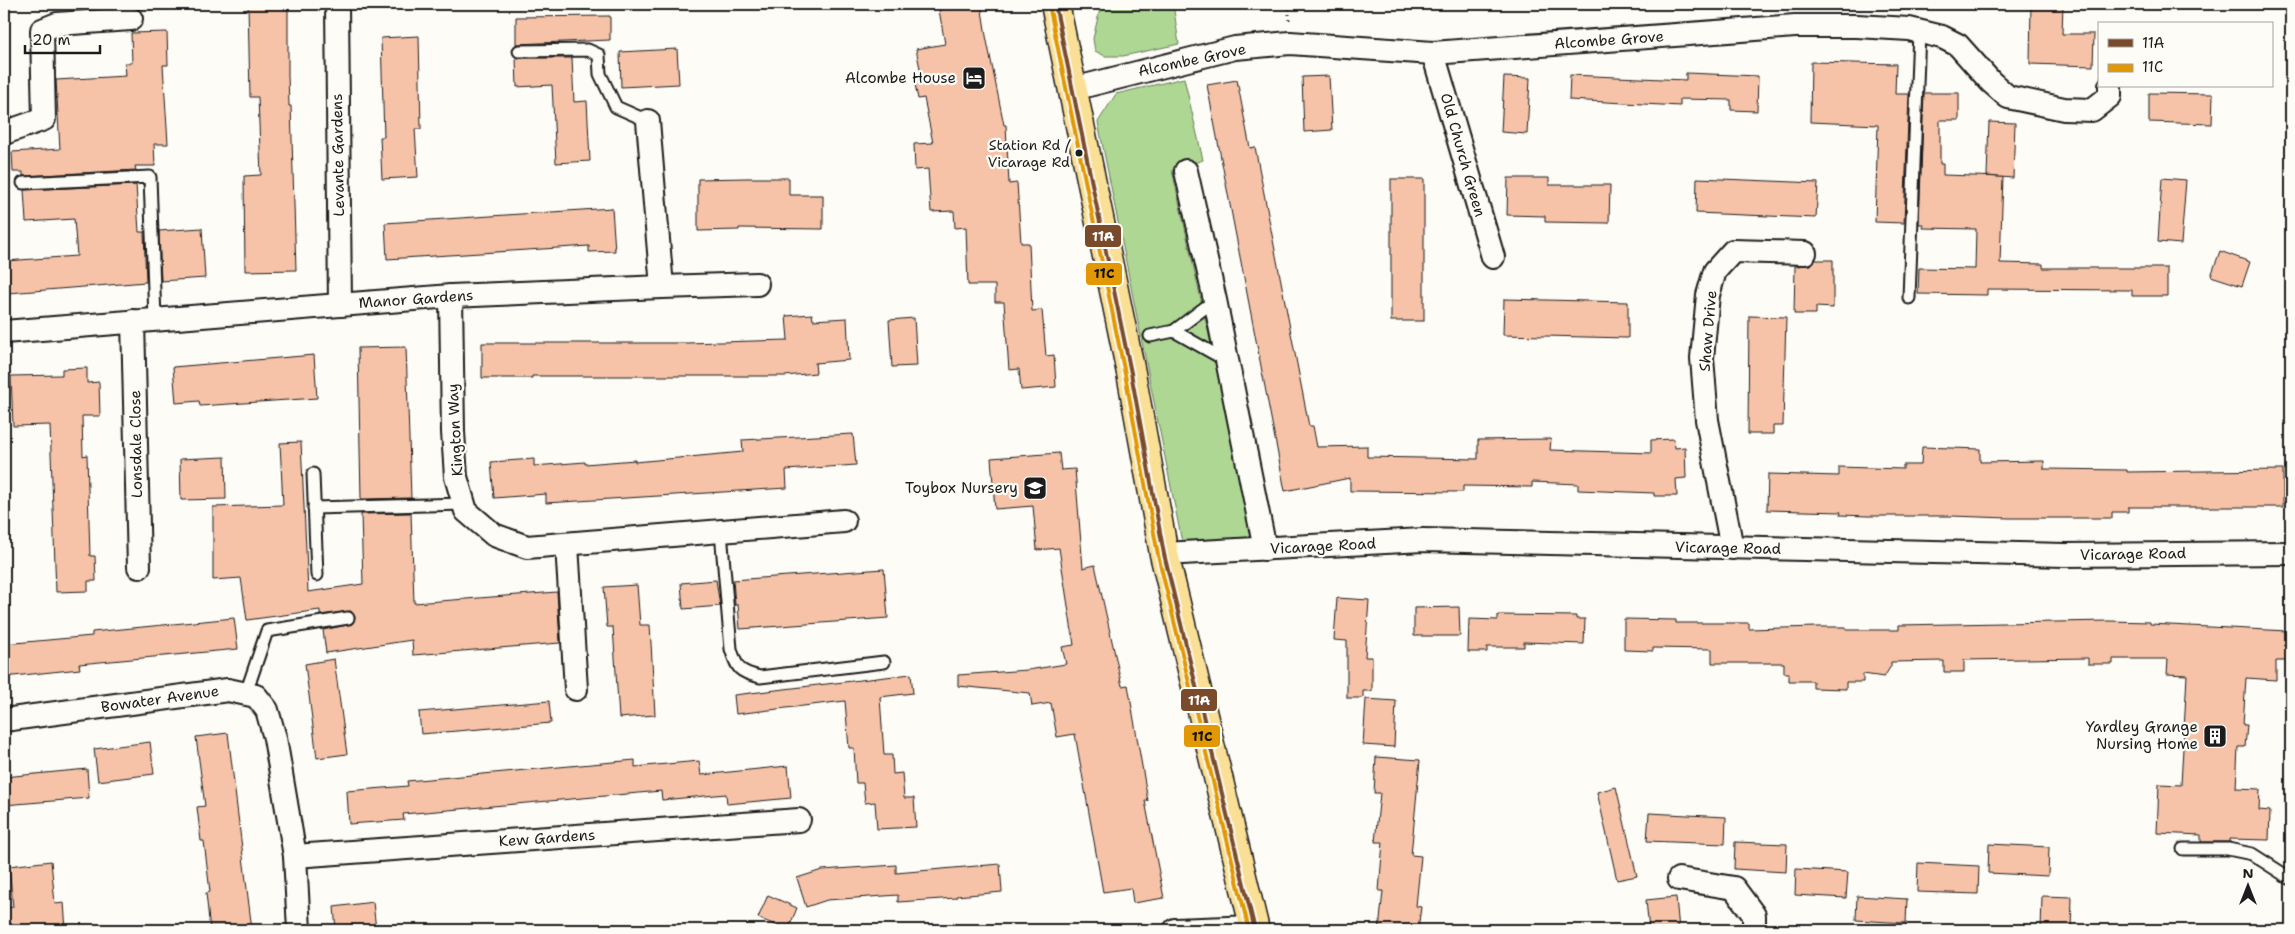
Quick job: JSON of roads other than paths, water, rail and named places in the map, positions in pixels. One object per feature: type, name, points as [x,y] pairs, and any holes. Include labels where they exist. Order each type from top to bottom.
[{"type":"main road","points":[[1059,6],[1073,89],[1131,373],[1164,554],[1254,929]]},
{"type":"street","name":"Levante Gardens","points":[[337,4],[340,305]]},
{"type":"street","points":[[4,134],[44,120],[42,30],[58,24],[131,19]]},
{"type":"street","name":"Alcombe Grove","points":[[1073,89],[1234,48],[1290,43],[1433,53],[1795,26],[1857,26],[1920,31],[1942,37],[1958,45],[1991,82],[2008,97],[2064,109],[2092,110],[2110,96],[2110,88]]},
{"type":"street","name":"Old Church Green","points":[[1433,53],[1493,257]]},
{"type":"street","points":[[648,121],[662,287]]},
{"type":"street","points":[[1186,171],[1215,300],[1265,549]]},
{"type":"street","name":"Shaw Drive","points":[[1732,548],[1706,420],[1702,358],[1708,295],[1715,271],[1733,250],[1804,253]]},
{"type":"street","name":"Manor Gardens","points":[[4,332],[156,318],[451,296],[757,284]]},
{"type":"street","name":"Kington Way","points":[[451,296],[452,432],[456,476],[466,511],[494,535],[527,547],[844,521]]},
{"type":"street","name":"Lonsdale Close","points":[[133,321],[139,566]]},
{"type":"street","name":"Vicarage Road","points":[[1164,554],[1423,540],[2064,555],[2291,553]]},
{"type":"street","points":[[567,545],[576,689]]},
{"type":"street","name":"Bowater Avenue","points":[[4,720],[228,690],[246,693]]},
{"type":"street","points":[[246,693],[256,696],[267,710],[275,738],[295,856],[299,930]]},
{"type":"street","name":"Kew Gardens","points":[[295,856],[799,820]]},
{"type":"street","points":[[1679,879],[1734,888],[1754,915],[1754,930]]},
{"type":"street","points":[[1175,930],[1254,929]]},
{"type":"lane","points":[[1909,298],[1920,31]]},
{"type":"lane","points":[[519,51],[588,50],[599,55],[600,74],[616,107],[648,121]]},
{"type":"lane","points":[[23,183],[150,177],[156,318]]},
{"type":"lane","points":[[1150,336],[1174,331],[1215,300]]},
{"type":"lane","points":[[1174,331],[1227,361]]},
{"type":"lane","points":[[313,474],[317,575]]},
{"type":"lane","points":[[314,508],[464,504]]},
{"type":"lane","points":[[721,532],[731,649],[737,667],[746,674],[760,677],[884,662]]},
{"type":"lane","points":[[246,693],[267,631],[348,618]]},
{"type":"lane","points":[[2183,848],[2228,849],[2252,854],[2291,879]]},
{"type":"place","name":"Alcombe House","points":[[974,78]]},
{"type":"place","name":"Station Rd / Vicarage Rd","points":[[1079,153]]},
{"type":"place","name":"Toybox Nursery","points":[[1035,488]]},
{"type":"place","name":"Yardley Grange Nursing Home","points":[[2215,736]]}]
